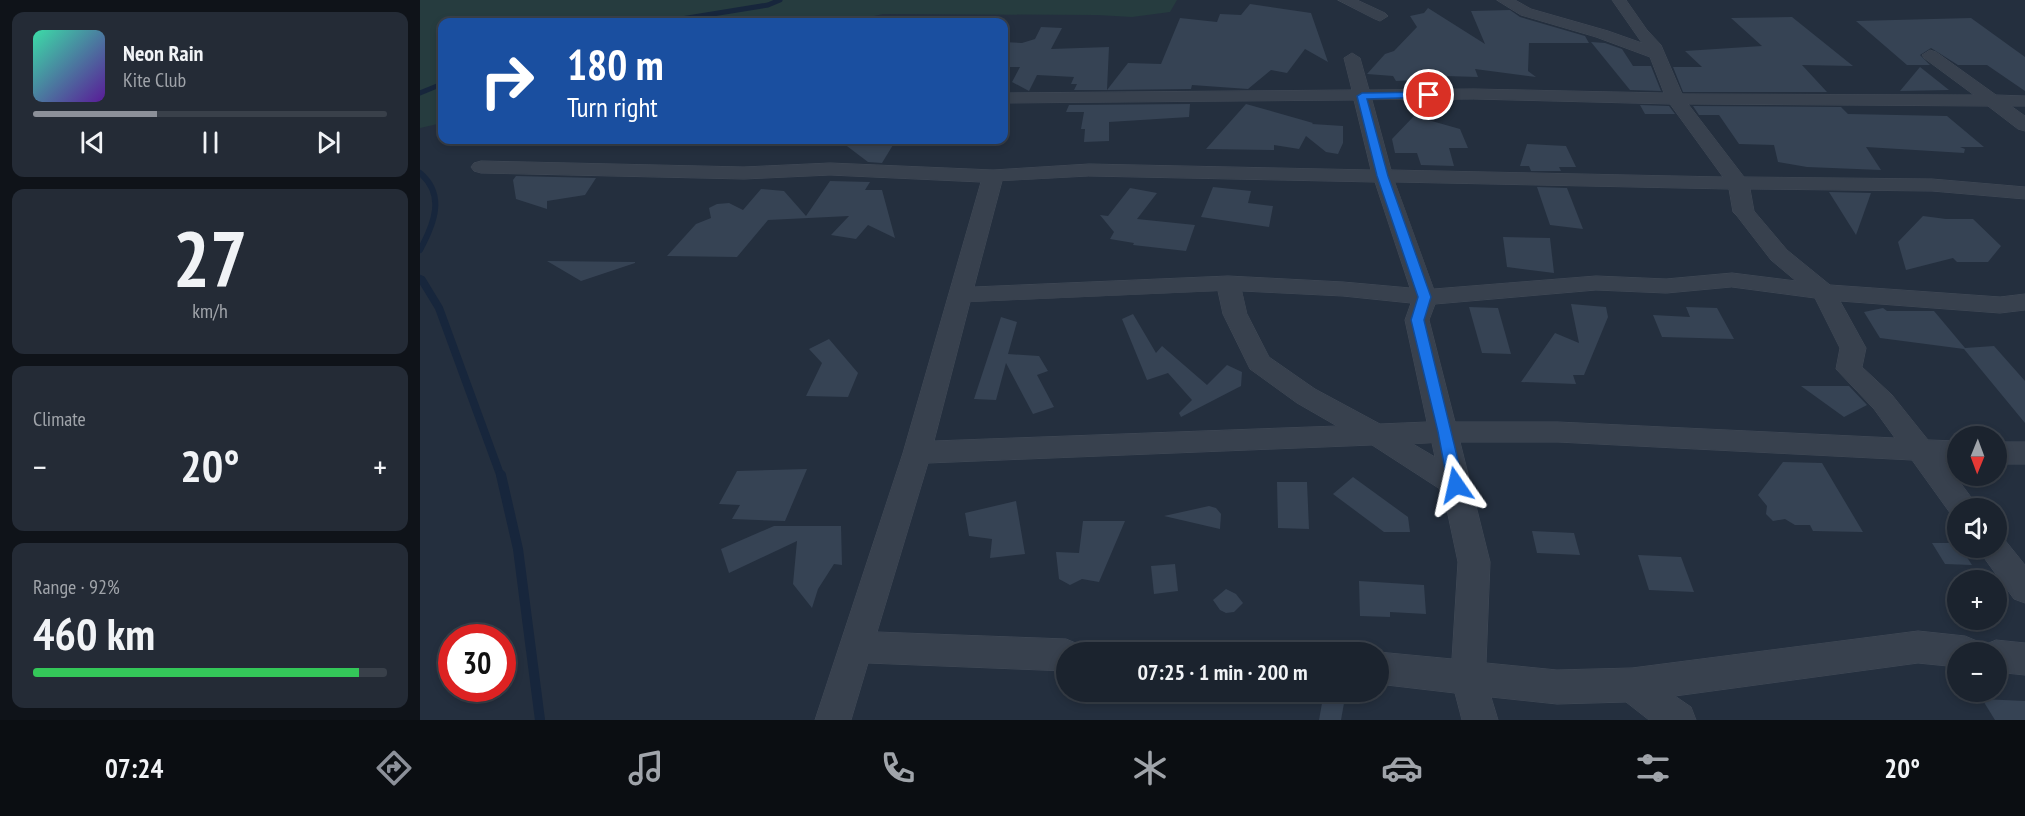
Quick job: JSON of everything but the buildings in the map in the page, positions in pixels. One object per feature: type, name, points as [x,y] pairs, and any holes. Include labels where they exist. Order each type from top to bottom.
[{"type":"street","points":[[1345,0],[1380,16]]},
{"type":"street","points":[[1504,0],[1526,12],[1613,37],[1656,54]]},
{"type":"street","points":[[1619,0],[1641,33],[1653,45],[1676,99],[1738,183],[1744,212],[1779,255],[1824,292],[1853,348],[1849,369],[1883,402],[1956,498]]},
{"type":"street","points":[[1930,55],[2025,125]]},
{"type":"street","points":[[1352,58],[1383,176],[1425,297],[1418,320],[1474,562],[1468,678],[1480,720]]},
{"type":"street","points":[[1008,98],[1474,94],[1676,99],[2025,101]]},
{"type":"street","points":[[481,167],[744,173],[830,169],[993,176],[1089,170],[1932,185],[2025,193]]},
{"type":"street","points":[[833,720],[917,453],[993,176]]},
{"type":"street","points":[[960,295],[1228,283],[1343,289],[1425,297],[1596,283],[1666,286],[1732,280],[1824,292],[2000,305],[2025,302]]},
{"type":"street","points":[[1228,283],[1235,314],[1259,363],[1306,396],[1376,435],[1456,485]]},
{"type":"street","points":[[917,453],[1445,432],[1593,433],[1947,452]]},
{"type":"street","points":[[2007,453],[2025,453]]},
{"type":"street","points":[[2001,558],[2025,589]]},
{"type":"street","points":[[857,647],[1056,655]]},
{"type":"street","points":[[1389,669],[1557,687],[1632,685],[1918,647],[1947,650]]},
{"type":"street","points":[[2007,657],[2025,659]]},
{"type":"street","points":[[1632,685],[1678,720]]},
{"type":"green space","points":[[420,0],[1177,0],[1170,12],[1132,17],[883,14],[865,18],[438,18],[438,124],[420,128]]},
{"type":"waterway","points":[[688,18],[768,5],[780,0]]},
{"type":"waterway","points":[[420,93],[438,86]]},
{"type":"waterway","points":[[420,173],[428,182],[435,200],[433,220],[420,250]]},
{"type":"waterway","points":[[420,278],[422,282]]},
{"type":"waterway","points":[[422,280],[439,308],[501,477]]},
{"type":"waterway","points":[[501,475],[518,549],[540,720]]},
{"type":"route","points":[[1429,95],[1362,96],[1383,176],[1425,297],[1418,320],[1456,485]]}]
